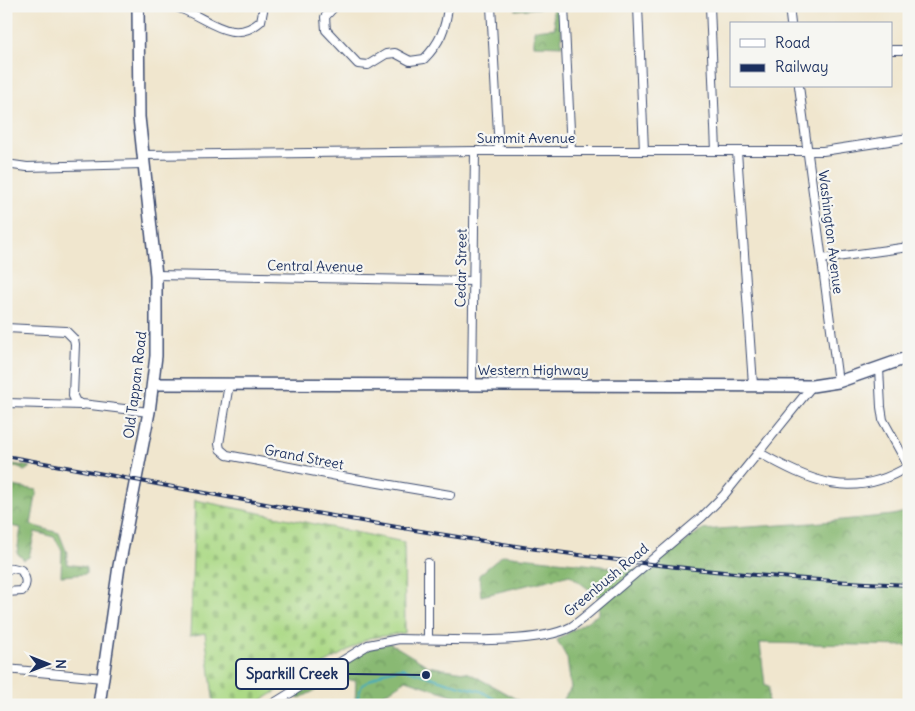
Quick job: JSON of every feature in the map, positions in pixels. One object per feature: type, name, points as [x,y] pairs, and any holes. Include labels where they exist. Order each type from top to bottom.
[{"type":"street","name":"Old Tappan Road","points":[[99,705],[120,563],[149,412],[157,328],[156,275],[143,159],[137,74],[138,6]]},
{"type":"street","points":[[173,6],[183,8],[226,30],[239,32],[251,30],[261,21],[264,6]]},
{"type":"street","points":[[335,6],[325,17],[326,30],[358,64],[368,65],[386,54],[395,53],[410,61],[424,58],[441,38],[448,6]]},
{"type":"street","points":[[491,6],[499,151]]},
{"type":"street","points":[[564,6],[571,151]]},
{"type":"street","points":[[638,6],[644,151]]},
{"type":"street","points":[[710,6],[716,151]]},
{"type":"street","points":[[789,6],[791,22]]},
{"type":"street","points":[[892,50],[909,50]]},
{"type":"street","name":"Washington Avenue","points":[[799,88],[838,382]]},
{"type":"street","name":"Summit Avenue","points":[[6,164],[27,167],[143,159],[475,151],[737,151],[808,149],[823,151],[909,138]]},
{"type":"street","name":"Cedar Street","points":[[472,385],[475,151]]},
{"type":"street","points":[[737,151],[753,385]]},
{"type":"street","points":[[822,259],[909,247]]},
{"type":"street","name":"Central Avenue","points":[[156,275],[473,281]]},
{"type":"street","points":[[6,328],[60,329],[71,334],[75,344],[73,396],[76,402],[82,404]]},
{"type":"street","name":"Western Highway","points":[[153,384],[812,386],[838,382],[909,357]]},
{"type":"street","points":[[758,452],[806,476],[850,486],[872,484],[890,478],[909,466],[883,420],[880,407],[879,368]]},
{"type":"street","name":"Grand Street","points":[[229,384],[219,444],[220,450],[228,454],[337,476],[450,495]]},
{"type":"street","name":"Greenbush Road","points":[[271,705],[368,645],[399,639],[519,638],[546,635],[570,627],[702,517],[724,495],[812,386]]},
{"type":"street","points":[[6,403],[82,404],[149,412]]},
{"type":"street","points":[[428,563],[428,639]]},
{"type":"street","points":[[6,570],[13,568],[21,570],[26,578],[26,586],[22,592],[6,592]]},
{"type":"street","points":[[6,669],[102,678]]},
{"type":"green space","points":[[518,6],[560,6],[562,46],[534,45],[534,30],[555,28],[552,7],[515,10]]},
{"type":"green space","points":[[6,463],[31,467],[24,471],[18,467],[9,468],[6,484]]},
{"type":"green space","points":[[6,485],[37,490],[31,525],[59,533],[67,553],[67,564],[86,567],[86,574],[61,576],[62,550],[54,537],[35,532],[29,557],[24,560],[17,553],[21,528],[6,525]]},
{"type":"green space","points":[[195,500],[404,542],[405,633],[369,638],[253,705],[214,705],[205,633],[190,636]]},
{"type":"green space","points":[[909,511],[909,646],[760,643],[765,685],[769,686],[768,705],[560,705],[571,688],[567,658],[557,640],[599,614],[599,597],[570,575],[481,596],[479,575],[503,555],[647,571],[701,530],[812,523],[893,515]]},
{"type":"green space","points":[[390,643],[428,666],[469,673],[527,705],[473,705],[471,701],[406,680],[367,705],[355,705],[356,681],[340,678],[298,699],[298,692],[368,649]]},
{"type":"waterway","points":[[355,705],[362,685],[384,672],[402,668],[481,691],[504,705]]},
{"type":"railway","points":[[6,456],[455,537],[681,568],[794,578],[909,585]]},
{"type":"place","name":"Sparkill Creek","points":[[426,675]]}]
